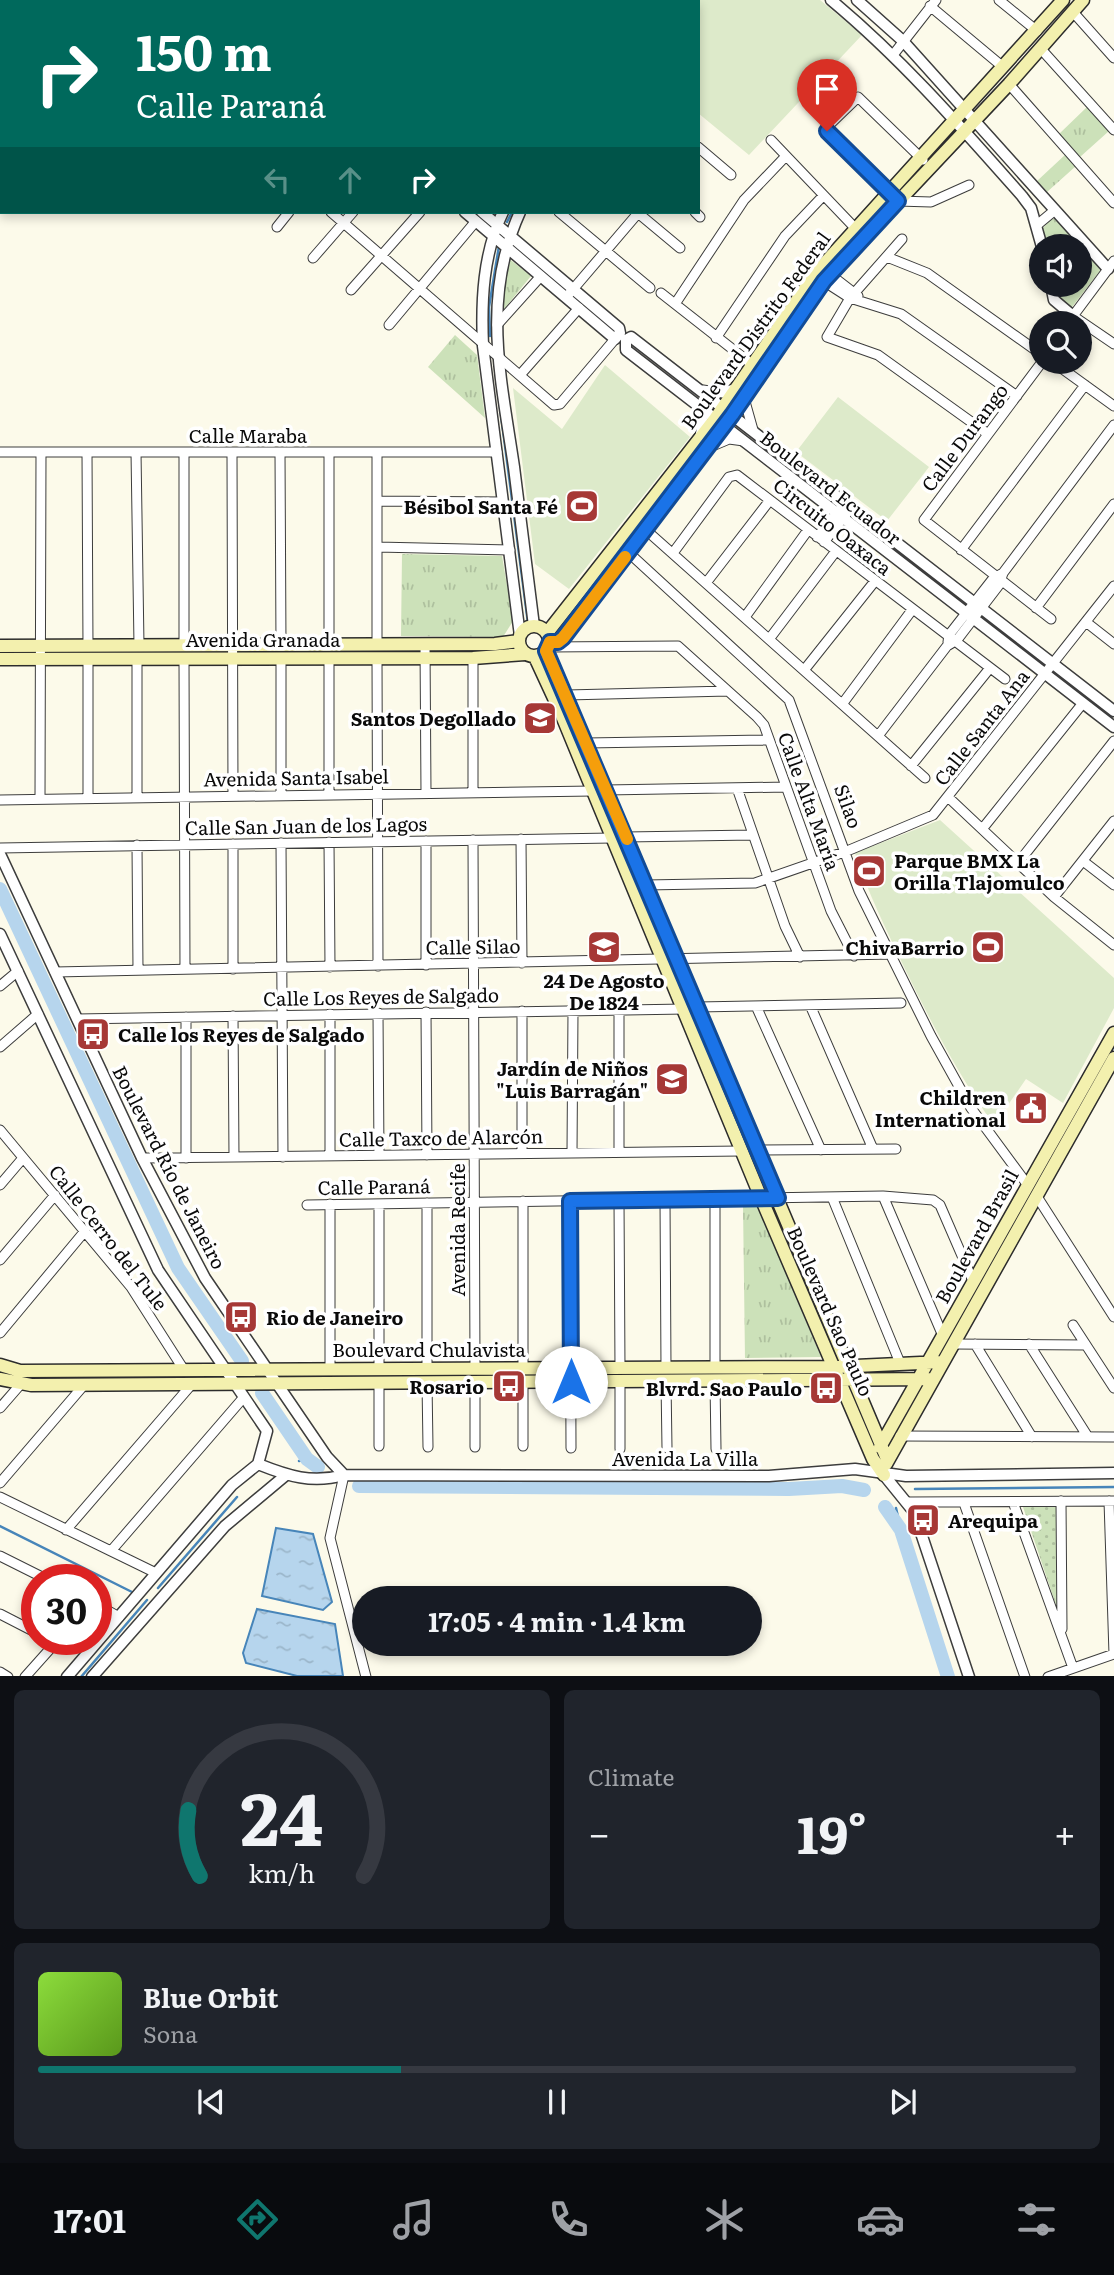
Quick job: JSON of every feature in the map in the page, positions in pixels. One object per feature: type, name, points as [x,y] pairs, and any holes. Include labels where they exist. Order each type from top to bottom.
[{"type":"main road","name":"Boulevard Distrito Federal","points":[[542,647],[563,638],[724,417],[822,274],[871,219],[887,191],[956,121],[1063,0]]},
{"type":"main road","name":"Boulevard Distrito Federal","points":[[741,393],[754,366],[855,228],[898,201],[975,121],[1083,0]]},
{"type":"main road","name":"Boulevard Distrito Federal","points":[[630,545],[646,530],[703,444]]},
{"type":"main road","points":[[534,626],[542,647],[519,638],[525,629],[534,626]]},
{"type":"main road","name":"Avenida Granada","points":[[0,646],[40,652],[88,652],[137,658],[184,652],[426,651],[495,645],[519,638]]},
{"type":"main road","name":"Avenida Granada","points":[[88,652],[139,645],[184,652]]},
{"type":"main road","name":"Avenida Granada","points":[[426,651],[473,658],[542,647]]},
{"type":"main road","name":"Boulevard Sao Paulo","points":[[542,647],[567,695],[646,885],[692,1008],[758,1150],[887,1459]]},
{"type":"main road","name":"Boulevard Sao Paulo","points":[[542,647],[612,838],[672,960]]},
{"type":"main road","name":"Avenida Granada","points":[[0,659],[40,652]]},
{"type":"main road","name":"Boulevard Sao Paulo","points":[[692,1008],[741,1151],[873,1459],[884,1475]]},
{"type":"main road","name":"Boulevard Brasil","points":[[873,1459],[929,1362],[948,1340],[1015,1219],[1027,1184],[1114,1033]]},
{"type":"main road","name":"Boulevard Brasil","points":[[884,1475],[887,1459],[943,1362],[948,1340],[973,1281],[1015,1219],[1036,1195],[1114,1058]]},
{"type":"main road","name":"Boulevard Chulavista","points":[[0,1365],[20,1371],[834,1367],[943,1362]]},
{"type":"main road","name":"Boulevard Chulavista","points":[[0,1379],[20,1385],[83,1385],[933,1379]]},
{"type":"street","points":[[831,0],[893,55],[956,121],[1022,196],[1039,234]]},
{"type":"street","points":[[999,0],[1037,32]]},
{"type":"street","points":[[865,3],[903,41],[1055,210],[1111,265],[1077,311]]},
{"type":"street","points":[[893,55],[933,3],[1003,66]]},
{"type":"street","points":[[1073,12],[1114,58]]},
{"type":"street","points":[[1041,49],[1114,130]]},
{"type":"street","points":[[1009,84],[1114,203]]},
{"type":"street","points":[[930,167],[858,97],[828,125],[827,131],[898,201],[931,202],[969,185]]},
{"type":"street","points":[[771,141],[855,228]]},
{"type":"street","points":[[700,149],[731,175]]},
{"type":"street","points":[[675,304],[744,200],[786,156]]},
{"type":"street","points":[[716,338],[785,236],[823,196]]},
{"type":"street","points":[[1037,225],[1055,210]]},
{"type":"street","points":[[277,226],[287,214]]},
{"type":"street","points":[[333,214],[482,346],[557,406],[620,333],[619,328],[541,276],[507,241]]},
{"type":"street","points":[[313,258],[351,214]]},
{"type":"street","points":[[351,290],[418,214]]},
{"type":"street","points":[[502,214],[495,230],[481,307],[482,346],[510,550],[519,638]]},
{"type":"street","points":[[519,214],[507,241],[495,308],[499,359],[534,626]]},
{"type":"street","points":[[569,293],[637,214]]},
{"type":"street","points":[[641,214],[680,248]]},
{"type":"street","points":[[389,325],[479,216],[569,293],[579,308],[615,339]]},
{"type":"street","points":[[571,216],[605,251],[650,288]]},
{"type":"street","points":[[902,239],[855,296],[827,337],[878,355],[988,434]]},
{"type":"street","points":[[887,257],[927,273],[1029,345]]},
{"type":"street","points":[[822,274],[855,296],[901,314],[1017,396]]},
{"type":"street","points":[[497,325],[541,276]]},
{"type":"street","points":[[661,293],[754,366]]},
{"type":"street","points":[[1053,297],[1067,311]]},
{"type":"street","points":[[520,375],[579,308]]},
{"type":"street","points":[[1092,327],[1112,339]]},
{"type":"street","name":"Boulevard Ecuador","points":[[1114,711],[754,432],[724,417],[697,405],[626,350],[625,340],[631,337],[697,387],[724,417],[744,441],[1114,727]]},
{"type":"street","name":"Calle Durango","points":[[1033,374],[924,520],[1051,619]]},
{"type":"street","points":[[1070,374],[1114,406]]},
{"type":"street","points":[[961,550],[1085,385]]},
{"type":"street","points":[[697,387],[717,393],[741,393],[754,432]]},
{"type":"street","points":[[697,405],[703,421],[703,444],[729,439],[744,441]]},
{"type":"street","points":[[878,736],[1114,425]]},
{"type":"street","name":"Calle Maraba","points":[[0,452],[497,452]]},
{"type":"street","points":[[40,799],[41,452]]},
{"type":"street","points":[[87,452],[88,798]]},
{"type":"street","points":[[136,452],[139,645]]},
{"type":"street","points":[[184,452],[186,970]]},
{"type":"street","points":[[232,452],[233,796]]},
{"type":"street","points":[[280,452],[281,795]]},
{"type":"street","points":[[329,452],[329,794]]},
{"type":"street","points":[[377,452],[378,966]]},
{"type":"street","name":"Circuito Oaxaca","points":[[673,553],[733,474],[875,581],[950,642],[1005,679]]},
{"type":"street","points":[[706,583],[770,500]]},
{"type":"street","points":[[377,501],[503,502]]},
{"type":"street","points":[[821,540],[849,504]]},
{"type":"street","points":[[1036,608],[1114,505]]},
{"type":"street","points":[[646,530],[925,778]]},
{"type":"street","points":[[745,617],[808,530]]},
{"type":"street","name":"Silao","points":[[630,545],[789,701],[859,891],[971,1108],[1027,1184]]},
{"type":"street","points":[[377,547],[510,550]]},
{"type":"street","points":[[770,638],[836,551]]},
{"type":"street","points":[[805,669],[875,581]]},
{"type":"street","name":"Calle Santa Ana","points":[[646,885],[746,885],[846,851],[933,815],[1114,586]]},
{"type":"street","points":[[843,703],[912,610]]},
{"type":"street","points":[[1086,622],[1114,644]]},
{"type":"street","name":"Calle Alta María","points":[[542,647],[678,646],[757,717],[769,740],[831,911],[854,956]]},
{"type":"street","points":[[426,651],[426,793]]},
{"type":"street","points":[[137,658],[137,797]]},
{"type":"street","points":[[473,658],[473,792]]},
{"type":"street","points":[[911,766],[990,668]]},
{"type":"street","points":[[567,695],[728,691]]},
{"type":"street","points":[[983,828],[1083,703]]},
{"type":"street","points":[[587,743],[769,740]]},
{"type":"street","points":[[1018,863],[1114,741]]},
{"type":"street","points":[[606,790],[786,787]]},
{"type":"street","points":[[737,788],[768,878],[800,957]]},
{"type":"street","name":"Avenida Santa Isabel","points":[[0,800],[593,791]]},
{"type":"street","points":[[949,798],[1054,897],[1114,944]]},
{"type":"street","points":[[1054,897],[1114,822]]},
{"type":"street","points":[[626,837],[753,835]]},
{"type":"street","name":"Calle San Juan de los Lagos","points":[[0,848],[612,838]]},
{"type":"street","points":[[521,839],[522,963]]},
{"type":"street","name":"Avenida Recife","points":[[473,840],[475,1368]]},
{"type":"street","points":[[426,841],[426,965]]},
{"type":"street","points":[[329,842],[330,967]]},
{"type":"street","points":[[281,843],[283,1157]]},
{"type":"street","points":[[233,844],[233,968]]},
{"type":"street","points":[[138,845],[138,970]]},
{"type":"street","name":"Boulevard Río de Janeiro","points":[[0,854],[142,1158],[205,1278],[327,1457],[344,1475]]},
{"type":"street","points":[[1083,860],[1114,885]]},
{"type":"street","points":[[0,934],[158,1270],[267,1431],[258,1464],[232,1485],[67,1676]]},
{"type":"street","name":"Calle Silao","points":[[55,972],[891,954]]},
{"type":"street","points":[[0,986],[18,971]]},
{"type":"street","name":"Calle Los Reyes de Salgado","points":[[77,1019],[619,1011],[901,1003]]},
{"type":"street","points":[[810,1005],[873,1149]]},
{"type":"street","points":[[756,1006],[821,1150]]},
{"type":"street","points":[[522,1011],[522,1153]]},
{"type":"street","points":[[572,1153],[573,1011]]},
{"type":"street","points":[[619,1011],[619,1152]]},
{"type":"street","points":[[426,1012],[427,1155]]},
{"type":"street","points":[[378,1013],[379,1155]]},
{"type":"street","points":[[0,1047],[38,1014]]},
{"type":"street","points":[[330,1014],[330,1156]]},
{"type":"street","points":[[233,1016],[234,1157]]},
{"type":"street","points":[[186,1017],[186,1158]]},
{"type":"street","name":"Calle Cerro del Tule","points":[[0,1130],[131,1287],[184,1370]]},
{"type":"street","points":[[758,1150],[896,1149]]},
{"type":"street","name":"Calle Taxco de Alarcón","points":[[142,1158],[741,1151]]},
{"type":"street","points":[[0,1185],[23,1158]]},
{"type":"street","points":[[0,1260],[55,1195]]},
{"type":"street","points":[[1036,1195],[1114,1317]]},
{"type":"street","points":[[883,1196],[948,1340],[975,1344],[1086,1345]]},
{"type":"street","name":"Calle Paraná","points":[[307,1205],[883,1196],[937,1201],[973,1281]]},
{"type":"street","points":[[832,1197],[900,1363]]},
{"type":"street","points":[[665,1199],[666,1368]]},
{"type":"street","points":[[715,1199],[715,1368]]},
{"type":"street","points":[[619,1200],[620,1368]]},
{"type":"street","points":[[523,1201],[523,1368]]},
{"type":"street","points":[[570,1201],[571,1448]]},
{"type":"street","points":[[379,1203],[379,1369]]},
{"type":"street","points":[[427,1203],[427,1369]]},
{"type":"street","points":[[330,1204],[330,1369]]},
{"type":"street","points":[[0,1333],[85,1231]]},
{"type":"street","points":[[1073,1325],[1114,1388]]},
{"type":"street","points":[[975,1344],[1031,1437]]},
{"type":"street","points":[[1029,1344],[1088,1437]]},
{"type":"street","points":[[620,1382],[620,1449]]},
{"type":"street","points":[[666,1382],[667,1448]]},
{"type":"street","points":[[715,1382],[716,1449]]},
{"type":"street","points":[[379,1383],[379,1446]]},
{"type":"street","points":[[427,1383],[428,1447]]},
{"type":"street","points":[[475,1383],[475,1447]]},
{"type":"street","points":[[523,1383],[523,1446]]},
{"type":"street","points":[[66,1530],[192,1384]]},
{"type":"street","points":[[0,1408],[20,1385]]},
{"type":"street","points":[[0,1483],[83,1385]]},
{"type":"street","points":[[111,1550],[244,1398]]},
{"type":"street","points":[[900,1436],[1114,1437]]},
{"type":"street","name":"Avenida La Villa","points":[[258,1464],[286,1475],[313,1481],[344,1475],[769,1476],[855,1469],[884,1475],[1114,1473]]},
{"type":"street","points":[[92,1676],[225,1526],[286,1475]]},
{"type":"street","points":[[344,1475],[330,1538],[366,1676]]},
{"type":"street","points":[[884,1475],[908,1502],[970,1676]]},
{"type":"street","points":[[0,1497],[156,1573]]},
{"type":"street","points":[[908,1502],[1112,1501],[1114,1654],[1048,1676]]},
{"type":"street","points":[[1013,1502],[1073,1668]]},
{"type":"street","points":[[1061,1502],[1062,1636]]},
{"type":"street","points":[[964,1503],[1025,1676]]},
{"type":"street","points":[[0,1556],[21,1566]]},
{"type":"street","points":[[145,1587],[159,1599]]},
{"type":"street","points":[[112,1613],[119,1617]]},
{"type":"street","points":[[0,1614],[21,1625]]},
{"type":"street","points":[[25,1676],[42,1655]]},
{"type":"street","points":[[0,1672],[8,1676]]},
{"type":"green space","points":[[700,0],[820,0],[862,35],[749,155],[700,115]]},
{"type":"green space","points":[[1087,107],[1109,131],[1080,157],[1059,134]]},
{"type":"green space","points":[[1066,154],[1076,166],[1047,192],[1037,181]]},
{"type":"green space","points":[[1051,219],[1057,219],[1070,234],[1043,234],[1042,229]]},
{"type":"green space","points":[[508,258],[531,276],[501,313]]},
{"type":"green space","points":[[1092,258],[1099,266],[1100,271],[1092,281]]},
{"type":"green space","points":[[1059,297],[1080,297],[1072,307]]},
{"type":"green space","points":[[455,335],[477,355],[485,418],[428,367]]},
{"type":"green space","name":"Bésibol Santa Fé","points":[[605,365],[690,437],[569,589],[535,564],[513,388],[562,429]]},
{"type":"green space","points":[[838,397],[929,467],[887,521],[796,452]]},
{"type":"green space","points":[[402,554],[502,556],[513,621],[503,637],[401,636]]},
{"type":"green space","name":"ChivaBarrio","points":[[940,820],[1114,978],[1114,1008],[1063,1103],[1026,1079],[994,1125],[957,1068],[924,1008],[878,911],[855,853]]},
{"type":"green space","points":[[757,1204],[821,1357],[745,1358],[743,1205]]},
{"type":"green space","points":[[1058,1506],[1057,1608],[1023,1507]]},
{"type":"water","points":[[276,1528],[313,1534],[332,1602],[323,1610],[262,1596]]},
{"type":"water","points":[[257,1609],[335,1624],[343,1676],[297,1676],[246,1663],[243,1653]]},
{"type":"waterway","points":[[507,222],[511,214]]},
{"type":"waterway","points":[[490,336],[489,307],[499,246]]},
{"type":"waterway","points":[[500,407],[528,623]]},
{"type":"waterway","points":[[0,889],[178,1268],[242,1361]]},
{"type":"waterway","points":[[1109,1055],[1114,1046]]},
{"type":"waterway","points":[[938,1357],[977,1287]]},
{"type":"waterway","points":[[897,1432],[924,1383]]},
{"type":"waterway","points":[[262,1393],[307,1459],[318,1467]]},
{"type":"waterway","points":[[299,1461],[307,1459]]},
{"type":"waterway","points":[[359,1486],[789,1489],[842,1486],[864,1490]]},
{"type":"waterway","points":[[915,1489],[1114,1487]]},
{"type":"waterway","points":[[158,1588],[237,1497]]},
{"type":"waterway","points":[[885,1507],[901,1530],[948,1676]]},
{"type":"waterway","points":[[896,1508],[901,1530]]},
{"type":"waterway","points":[[0,1526],[134,1593]]},
{"type":"waterway","points":[[82,1676],[147,1600]]},
{"type":"slow traffic","points":[[625,557],[563,638],[558,642],[550,642],[546,651],[627,839]]},
{"type":"place","name":"Bésibol Santa Fé","points":[[582,506]]},
{"type":"place","name":"Santos Degollado","points":[[540,718]]},
{"type":"place","name":"Parque BMX La Orilla Tlajomulco","points":[[869,871]]},
{"type":"place","name":"24 De Agosto De 1824","points":[[604,947]]},
{"type":"place","name":"ChivaBarrio","points":[[988,947]]},
{"type":"place","name":"Calle los Reyes de Salgado","points":[[93,1034]]},
{"type":"place","name":"Jardín de Niños \"Luis Barragán\"","points":[[672,1079]]},
{"type":"place","name":"Children International","points":[[1031,1108]]},
{"type":"place","name":"Rio de Janeiro","points":[[241,1317]]},
{"type":"place","name":"Rosario","points":[[509,1386]]},
{"type":"place","name":"Blvrd. Sao Paulo","points":[[826,1388]]},
{"type":"place","name":"Arequipa","points":[[923,1520]]},
{"type":"route","points":[[571,1382],[570,1201],[778,1198],[546,651],[550,642],[558,642],[563,638],[646,530],[724,426],[824,281],[898,201],[827,131]]}]
